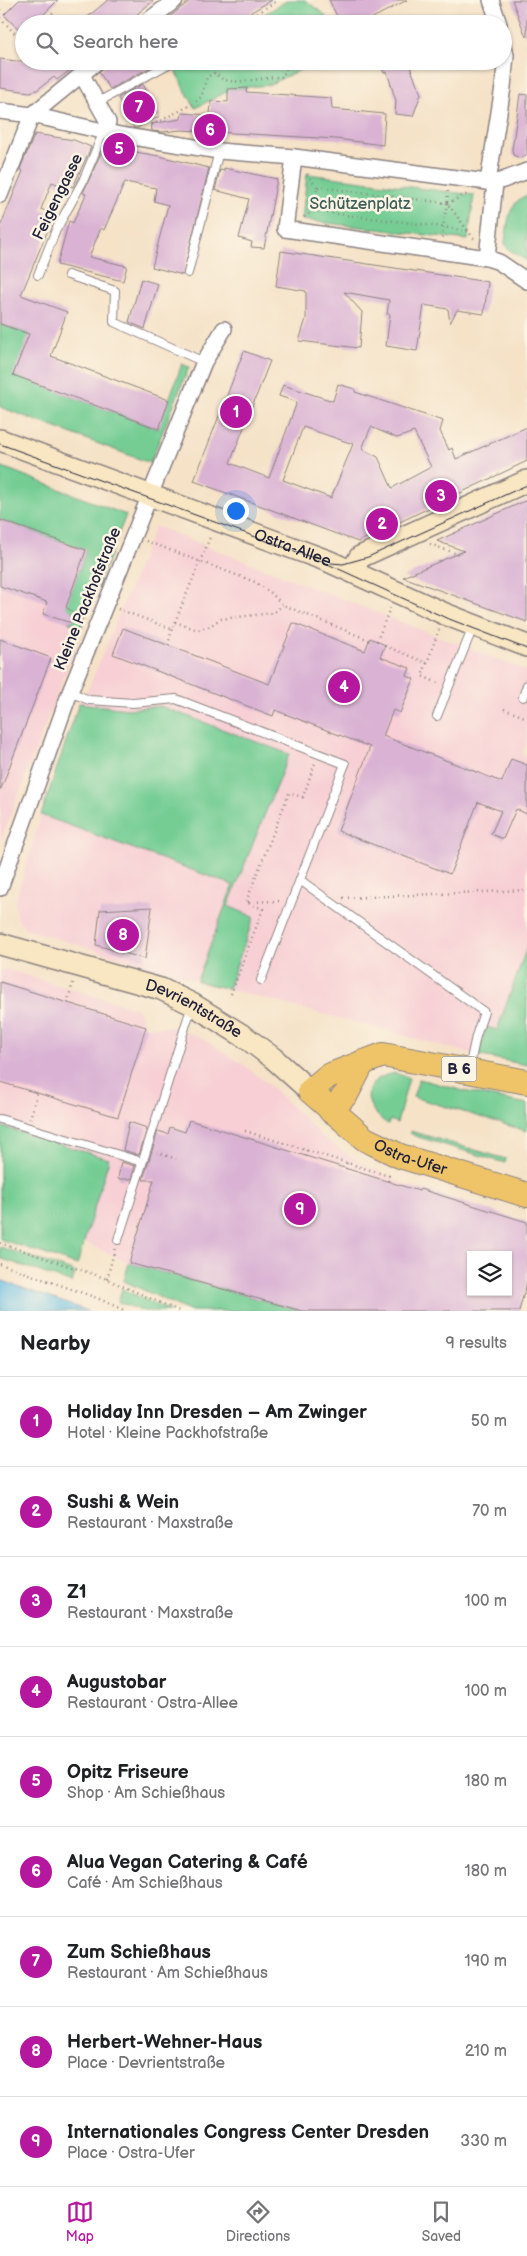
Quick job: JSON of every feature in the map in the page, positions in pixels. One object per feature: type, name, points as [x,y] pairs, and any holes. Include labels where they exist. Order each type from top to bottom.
[{"type":"main road","name":"B 6","points":[[310,1091],[328,1076],[373,1058],[391,1055],[527,1082]]},
{"type":"main road","points":[[331,1111],[346,1093],[363,1062]]},
{"type":"main road","name":"Ostra-Ufer","points":[[310,1091],[365,1139],[400,1156],[527,1195]]},
{"type":"street","points":[[156,15],[175,0]]},
{"type":"street","points":[[491,0],[496,15]]},
{"type":"street","points":[[0,194],[32,115],[88,70]]},
{"type":"street","points":[[487,258],[492,182],[505,70]]},
{"type":"street","points":[[82,75],[108,122],[104,131]]},
{"type":"street","points":[[0,111],[32,115],[104,131],[219,151],[294,157],[492,182],[527,171]]},
{"type":"street","points":[[294,157],[285,230],[487,258],[499,262],[527,281]]},
{"type":"street","name":"Kleine Packhofstraße","points":[[0,888],[70,692],[132,536],[204,362],[224,329]]},
{"type":"street","name":"Ostra-Allee","points":[[0,440],[352,571],[445,614],[527,646]]},
{"type":"street","points":[[352,571],[360,557],[527,481]]},
{"type":"street","name":"Devrientstraße","points":[[0,944],[161,989],[192,1004],[245,1037],[281,1064],[310,1091]]},
{"type":"lane","points":[[98,102],[157,70]]},
{"type":"lane","name":"Feigengasse","points":[[38,275],[56,230],[83,181],[104,131]]},
{"type":"lane","points":[[188,273],[219,151]]},
{"type":"lane","points":[[68,275],[114,291],[114,322],[204,362]]},
{"type":"lane","points":[[437,716],[474,625]]},
{"type":"lane","points":[[522,697],[527,685]]},
{"type":"lane","points":[[70,692],[89,700],[133,704],[176,698],[345,764],[261,980]]},
{"type":"lane","points":[[300,880],[484,1012],[468,1071]]},
{"type":"lane","points":[[118,1240],[192,1004]]},
{"type":"lane","points":[[0,1119],[142,1162]]},
{"type":"path","points":[[254,15],[278,0]]},
{"type":"path","points":[[51,15],[54,12]]},
{"type":"path","points":[[0,18],[15,34]]},
{"type":"path","points":[[141,138],[154,123],[193,104],[201,97],[207,77],[215,73],[224,80],[259,80],[270,76],[282,77],[286,70]]},
{"type":"path","points":[[468,230],[314,211],[317,187],[447,203],[468,230],[487,258]]},
{"type":"path","points":[[444,228],[447,203]]},
{"type":"path","points":[[168,645],[172,629],[217,521]]},
{"type":"path","points":[[418,531],[423,542],[457,554]]},
{"type":"path","points":[[132,536],[255,582],[284,605],[369,640]]},
{"type":"path","points":[[377,641],[396,592]]},
{"type":"path","points":[[105,604],[172,629]]},
{"type":"path","points":[[175,622],[198,630],[210,626],[220,619],[273,613],[284,605]]},
{"type":"path","points":[[445,614],[422,676],[449,687]]},
{"type":"path","points":[[385,646],[427,663]]},
{"type":"path","points":[[504,709],[527,718]]},
{"type":"path","points":[[246,902],[289,793],[302,797],[318,754]]},
{"type":"path","points":[[324,899],[527,890]]},
{"type":"path","points":[[246,902],[292,900]]},
{"type":"path","points":[[231,994],[262,908],[246,902]]},
{"type":"path","points":[[67,1003],[73,983]]},
{"type":"path","points":[[33,1109],[37,1093]]},
{"type":"path","points":[[245,1131],[389,1176],[388,1182]]},
{"type":"path","points":[[305,1156],[307,1150]]},
{"type":"path","points":[[162,1154],[176,1159]]},
{"type":"path","points":[[346,1169],[348,1163]]},
{"type":"path","points":[[107,1279],[118,1240]]},
{"type":"path","points":[[0,1243],[121,1284],[179,1311]]},
{"type":"path","points":[[0,1264],[113,1304],[126,1311]]},
{"type":"shaded area","points":[[0,466],[126,515],[0,843]]},
{"type":"shaded area","points":[[155,526],[527,671],[527,742],[522,755],[527,757],[527,948],[497,1030],[487,1027],[477,1055],[228,989],[254,917],[228,907],[289,754],[161,706],[128,709],[79,703],[88,690]]},
{"type":"shaded area","points":[[41,815],[233,885],[197,981],[26,929],[17,917],[15,903]]},
{"type":"shaded area","points":[[5,969],[138,1009],[146,1027],[173,1027],[201,1038],[244,1065],[275,1090],[322,1137],[360,1163],[409,1186],[527,1222],[527,1282],[519,1311],[302,1311],[129,1263],[84,1242],[108,1159],[0,1126],[0,972]]},
{"type":"green space","points":[[288,0],[305,0],[325,15],[263,15]]},
{"type":"green space","points":[[175,70],[300,70],[268,85],[232,89],[195,108]]},
{"type":"green space","name":"Schützenplatz","points":[[307,174],[474,195],[468,240],[302,220]]},
{"type":"green space","points":[[527,195],[527,261],[508,249],[505,243],[512,209],[520,199]]},
{"type":"green space","points":[[0,324],[39,338],[14,375],[158,429],[182,364],[189,367],[150,463],[0,407]]},
{"type":"green space","points":[[0,466],[126,515],[81,627],[68,622],[73,621],[75,616],[72,611],[65,609],[86,550],[0,520]]},
{"type":"green space","points":[[79,703],[128,709],[160,706],[289,754],[228,906],[254,917],[228,989],[197,981],[233,885],[41,815]]},
{"type":"green space","points":[[527,947],[527,1065],[477,1055],[487,1027],[497,1030]]},
{"type":"green space","points":[[395,1073],[409,1078],[397,1123],[390,1120],[388,1124],[373,1110],[368,1094],[370,1087],[375,1081]]},
{"type":"green space","points":[[419,1079],[464,1091],[527,1104],[527,1131],[413,1097]]},
{"type":"green space","points":[[0,1126],[109,1159],[77,1265],[0,1239]]},
{"type":"green space","points":[[410,1131],[506,1159],[505,1163],[415,1136]]},
{"type":"green space","points":[[0,1247],[75,1272],[72,1283],[0,1258]]},
{"type":"green space","points":[[129,1263],[302,1311],[189,1311],[124,1281]]},
{"type":"green space","points":[[122,1289],[170,1311],[143,1311],[118,1302]]},
{"type":"water","points":[[0,1280],[88,1311],[0,1311]]},
{"type":"building","points":[[19,0],[58,0],[43,15],[15,15],[15,25],[4,15]]},
{"type":"building","points":[[108,0],[154,0],[136,15],[90,15]]},
{"type":"building","points":[[191,0],[272,0],[246,15],[172,15]]},
{"type":"building","points":[[329,0],[407,0],[378,15],[336,15]]},
{"type":"building","points":[[512,0],[527,0],[527,37],[526,37]]},
{"type":"building","points":[[0,59],[15,61],[15,70],[70,70],[57,80],[54,77],[37,90],[30,92],[0,88]]},
{"type":"building","points":[[101,70],[145,70],[110,89],[99,72]]},
{"type":"building","points":[[383,70],[411,70],[421,94],[413,116],[395,114],[396,101],[387,72],[384,73]]},
{"type":"building","points":[[143,84],[160,116],[134,128],[118,98]]},
{"type":"building","points":[[247,88],[246,92],[331,98],[332,109],[385,114],[383,145],[336,139],[181,130],[152,131],[151,124],[181,119],[182,113],[210,115],[211,101],[228,102],[228,89]]},
{"type":"building","points":[[520,94],[527,95],[527,155],[520,158],[513,155],[512,150]]},
{"type":"building","points":[[35,134],[74,140],[91,147],[73,187],[66,184],[65,187],[52,182],[41,209],[54,215],[21,295],[67,312],[51,356],[169,400],[159,429],[13,375],[29,334],[0,324],[0,227],[23,171],[20,169]]},
{"type":"building","points":[[106,147],[159,156],[209,168],[183,275],[152,267],[168,205],[154,201],[156,188],[125,182],[104,230],[101,228],[89,257],[127,266],[123,281],[57,265],[69,221],[73,223],[86,194],[83,193],[102,151],[104,152]]},
{"type":"building","points":[[224,168],[277,179],[264,248],[251,247],[252,242],[239,238],[249,199],[215,190],[220,170],[224,171]]},
{"type":"building","points":[[281,251],[488,282],[484,314],[457,310],[450,323],[448,309],[424,305],[417,351],[386,346],[390,314],[387,314],[389,300],[344,292],[362,312],[359,348],[299,341],[306,319],[306,291],[276,286]]},
{"type":"building","points":[[141,279],[158,284],[145,329],[129,322]]},
{"type":"building","points":[[244,351],[270,361],[230,463],[269,478],[297,402],[279,396],[283,385],[333,401],[338,384],[355,389],[355,392],[443,421],[440,431],[449,450],[452,448],[456,459],[527,427],[527,461],[358,542],[194,481]],"holes":[[[303,427],[353,444],[331,498],[283,480]],[[371,427],[397,438],[414,432],[431,467],[392,488],[378,457],[362,449]]]},
{"type":"building","points":[[527,500],[527,622],[403,577],[464,551],[437,541]]},
{"type":"building","points":[[0,520],[86,550],[66,607],[74,613],[73,621],[68,622],[43,614],[47,602],[0,586]]},
{"type":"building","points":[[293,623],[365,651],[370,638],[385,645],[380,657],[410,668],[407,676],[414,679],[400,713],[393,710],[383,736],[502,782],[511,759],[527,765],[527,814],[516,809],[503,839],[491,834],[501,811],[478,802],[450,874],[338,831],[370,747],[275,710],[273,716],[113,654],[123,628],[269,684]]},
{"type":"building","points":[[0,639],[51,658],[1,789],[0,789]]},
{"type":"building","points":[[152,907],[145,959],[96,945],[100,910]]},
{"type":"building","points":[[0,982],[146,1027],[118,1117],[0,1082]]},
{"type":"building","points":[[189,1120],[419,1191],[420,1189],[527,1222],[527,1282],[519,1311],[302,1311],[129,1263],[154,1180],[143,1180],[158,1131],[168,1134],[170,1127],[185,1132]]},
{"type":"building","points":[[129,1122],[147,1128],[139,1155],[123,1150]]},
{"type":"building","points":[[121,1162],[135,1166],[131,1179],[118,1179]]},
{"type":"tram line","points":[[0,444],[319,560],[444,617],[527,649]]},
{"type":"tram line","points":[[331,563],[343,564],[368,557],[527,485]]},
{"type":"place","name":"Zum Schießhaus","points":[[139,107]]},
{"type":"place","name":"Alua Vegan Catering & Café","points":[[210,130]]},
{"type":"place","name":"Opitz Friseure","points":[[119,149]]},
{"type":"place","name":"Holiday Inn Dresden – Am Zwinger","points":[[236,412]]},
{"type":"place","name":"Z1","points":[[441,496]]},
{"type":"place","name":"Sushi & Wein","points":[[382,524]]},
{"type":"place","name":"Augustobar","points":[[344,687]]},
{"type":"place","name":"Herbert-Wehner-Haus","points":[[123,935]]},
{"type":"place","name":"Internationales Congress Center Dresden","points":[[300,1209]]}]
